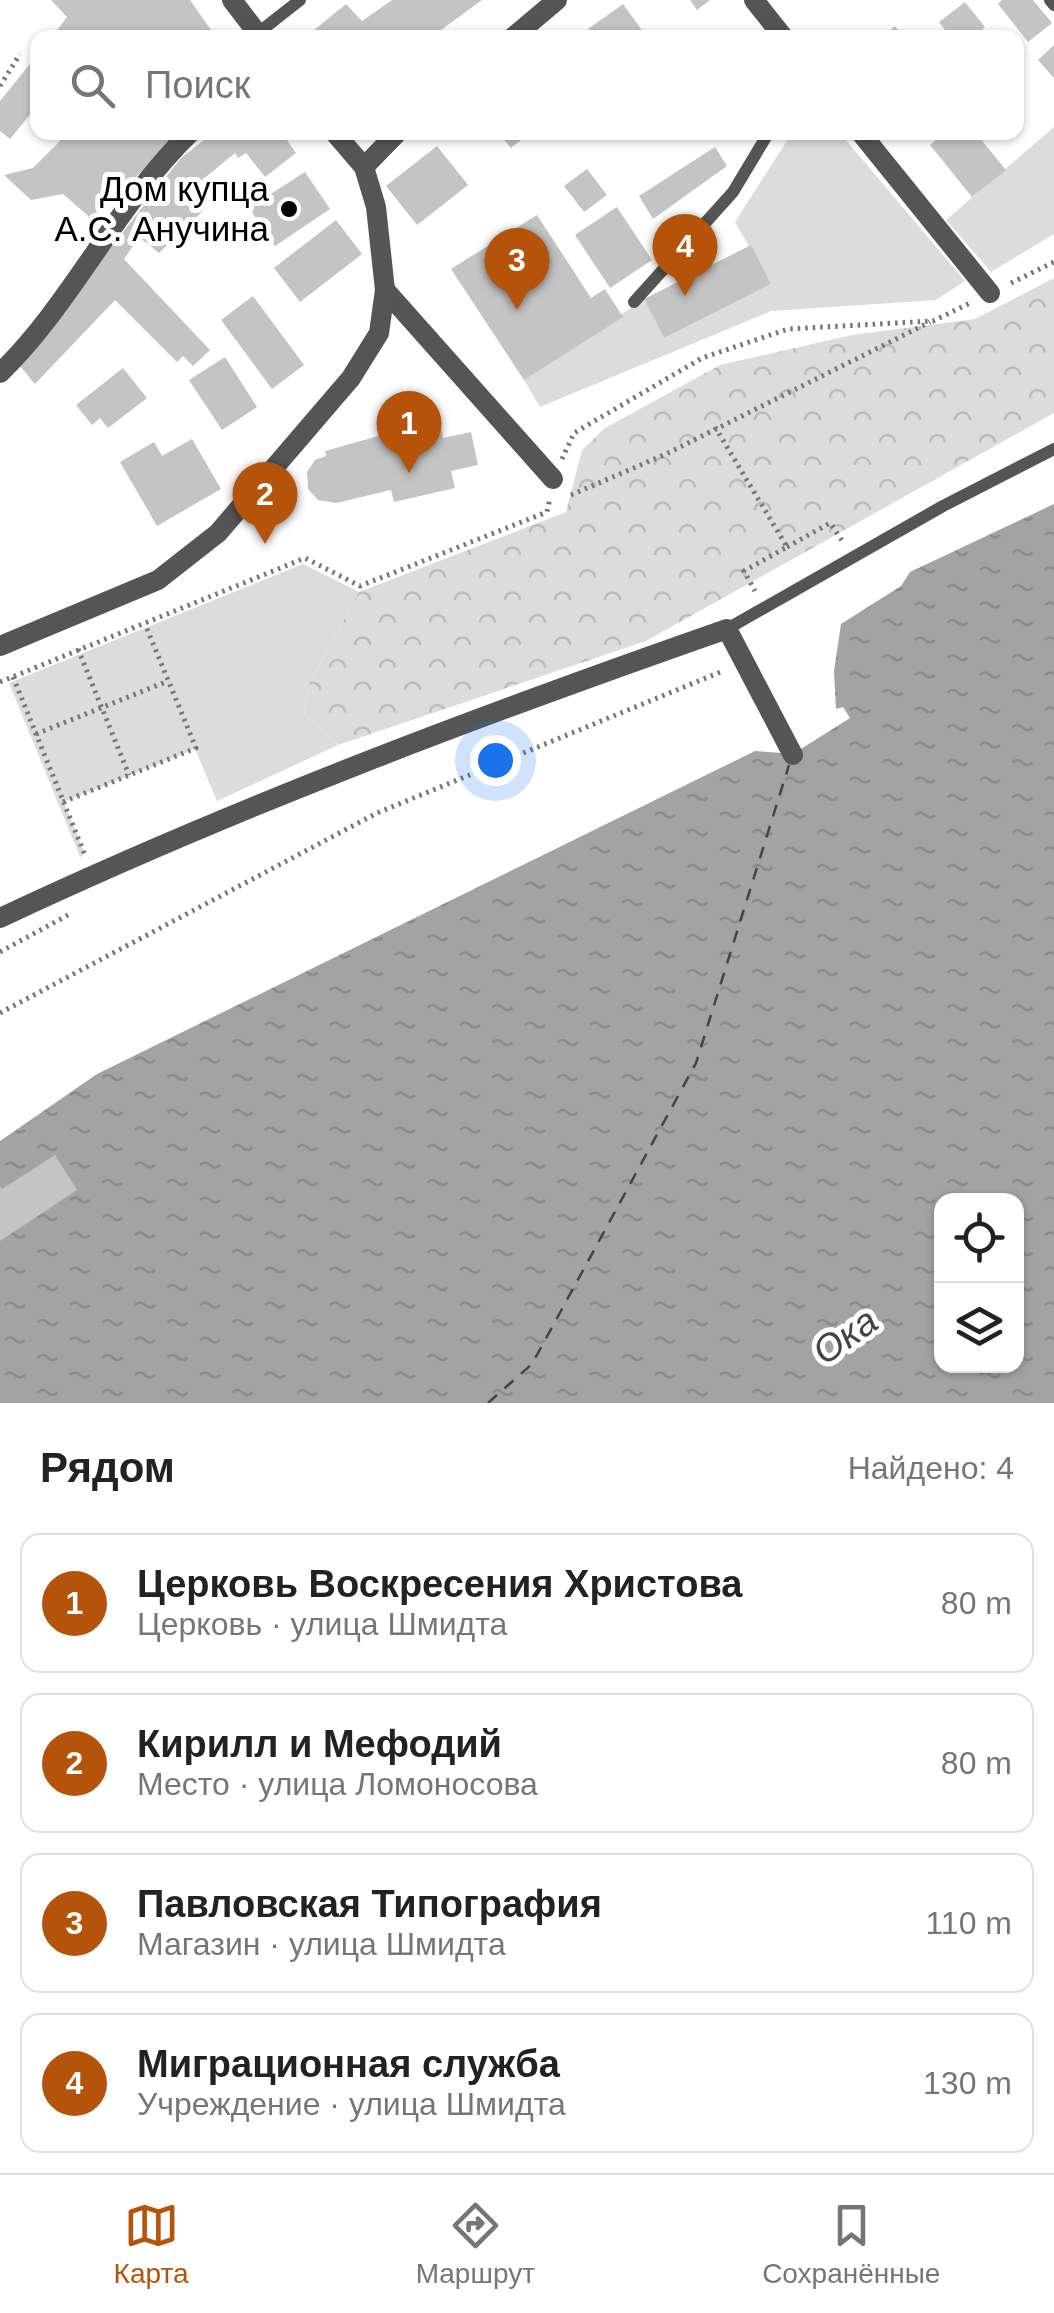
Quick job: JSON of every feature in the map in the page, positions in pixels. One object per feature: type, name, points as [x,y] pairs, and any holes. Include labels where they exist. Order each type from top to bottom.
[{"type":"street","points":[[232,0],[255,30]]},
{"type":"street","points":[[521,30],[557,0]]},
{"type":"street","points":[[754,0],[778,30]]},
{"type":"street","points":[[0,373],[20,354],[102,238],[183,140]]},
{"type":"street","points":[[0,646],[158,580],[218,533],[351,378],[379,332],[385,290],[376,207],[364,167],[341,140]]},
{"type":"street","points":[[364,167],[390,140]]},
{"type":"street","points":[[866,140],[990,293]]},
{"type":"street","points":[[385,290],[559,488]]},
{"type":"street","points":[[0,918],[216,820],[540,694],[727,629],[793,754]]},
{"type":"lane","points":[[265,30],[300,0]]},
{"type":"lane","points":[[634,302],[733,192],[764,140]]},
{"type":"lane","points":[[727,629],[942,506],[1054,449]]},
{"type":"path","points":[[0,86],[20,54]]},
{"type":"path","points":[[559,488],[666,454],[933,321]]},
{"type":"path","points":[[715,427],[787,548]]},
{"type":"path","points":[[548,512],[556,505]]},
{"type":"path","points":[[744,571],[830,523]]},
{"type":"path","points":[[64,802],[196,748],[145,624]]},
{"type":"path","points":[[78,650],[129,775]]},
{"type":"path","points":[[0,1014],[377,812],[744,663]]},
{"type":"path","points":[[13,677],[96,872]]},
{"type":"path","points":[[36,734],[168,680]]},
{"type":"path","points":[[0,952],[68,915]]},
{"type":"green space","points":[[1054,127],[1054,234],[991,272],[946,220]]},
{"type":"green space","points":[[788,140],[846,140],[965,281],[936,300],[771,311],[540,407],[524,380],[644,299],[664,338],[771,284],[735,222]]},
{"type":"green space","points":[[1054,278],[1054,413],[646,641],[338,745],[304,714],[309,684],[359,592],[566,512],[582,450],[605,428],[720,365],[852,335],[975,319]]},
{"type":"green space","points":[[303,564],[359,592],[309,684],[304,714],[338,745],[217,801],[195,749],[64,802],[85,854],[80,857],[9,683]]},
{"type":"water","name":"Ока","points":[[1054,504],[1054,1403],[0,1403],[0,1141],[97,1074],[755,751],[793,754],[850,718],[843,707],[836,709],[834,671],[841,624],[901,586],[910,572]]},
{"type":"building","points":[[51,0],[190,0],[211,30],[57,30],[67,17]]},
{"type":"building","points":[[392,0],[482,0],[441,30],[314,30],[346,4],[362,21]]},
{"type":"building","points":[[690,0],[710,0],[697,10]]},
{"type":"building","points":[[1002,0],[1033,0],[1052,23],[1028,42],[1024,30],[1019,30],[998,4]]},
{"type":"building","points":[[965,2],[985,27],[945,30],[939,22]]},
{"type":"building","points":[[623,4],[642,30],[589,30]]},
{"type":"building","points":[[1054,45],[1054,78],[1038,60]]},
{"type":"building","points":[[30,64],[30,115],[10,139],[0,131],[0,101]]},
{"type":"building","points":[[61,140],[171,140],[94,221],[63,194],[31,200],[4,175],[33,168]]},
{"type":"building","points":[[204,140],[287,140],[296,153],[265,177],[246,153],[238,158],[235,153],[190,190],[205,209],[159,253],[139,237],[124,259],[210,350],[193,366],[183,356],[177,362],[115,300],[35,384],[19,365],[181,158]]},
{"type":"building","points":[[504,140],[521,140],[511,148]]},
{"type":"building","points":[[936,140],[982,140],[1006,170],[972,197],[930,145]]},
{"type":"building","points":[[437,146],[468,185],[417,225],[386,186]]},
{"type":"building","points":[[715,147],[727,166],[653,219],[639,196]]},
{"type":"building","points":[[587,169],[607,195],[584,212],[564,186]]},
{"type":"building","name":"Дом купца А.С. Анучина","points":[[305,172],[330,209],[275,246],[249,208]]},
{"type":"building","points":[[617,207],[652,260],[610,288],[575,235]]},
{"type":"building","points":[[537,215],[591,298],[605,289],[623,317],[524,380],[451,269]]},
{"type":"building","points":[[336,220],[362,254],[300,302],[274,268]]},
{"type":"building","points":[[751,245],[771,284],[664,338],[644,299]]},
{"type":"building","points":[[253,296],[304,365],[272,389],[221,320]]},
{"type":"building","points":[[225,357],[257,407],[222,430],[189,380]]},
{"type":"building","points":[[123,368],[147,398],[108,428],[100,418],[92,425],[76,405]]},
{"type":"building","points":[[439,419],[443,438],[471,432],[478,465],[451,471],[455,488],[394,502],[391,490],[336,503],[318,500],[308,489],[307,472],[315,460],[326,456],[325,451]]},
{"type":"building","points":[[192,439],[221,489],[157,526],[120,462],[154,442],[162,456]]},
{"type":"building","points":[[55,1155],[77,1190],[0,1241],[0,1186],[2,1189]]},
{"type":"ferry route","points":[[488,1403],[532,1364],[696,1063],[789,765]]},
{"type":"place","name":"Дом купца А.С. Анучина","points":[[289,209]]},
{"type":"place","name":"Миграционная служба","points":[[685,296]]},
{"type":"place","name":"Павловская Типография","points":[[517,310]]},
{"type":"place","name":"Церковь Воскресения Христова","points":[[409,473]]},
{"type":"place","name":"Кирилл и Мефодий","points":[[265,544]]}]
